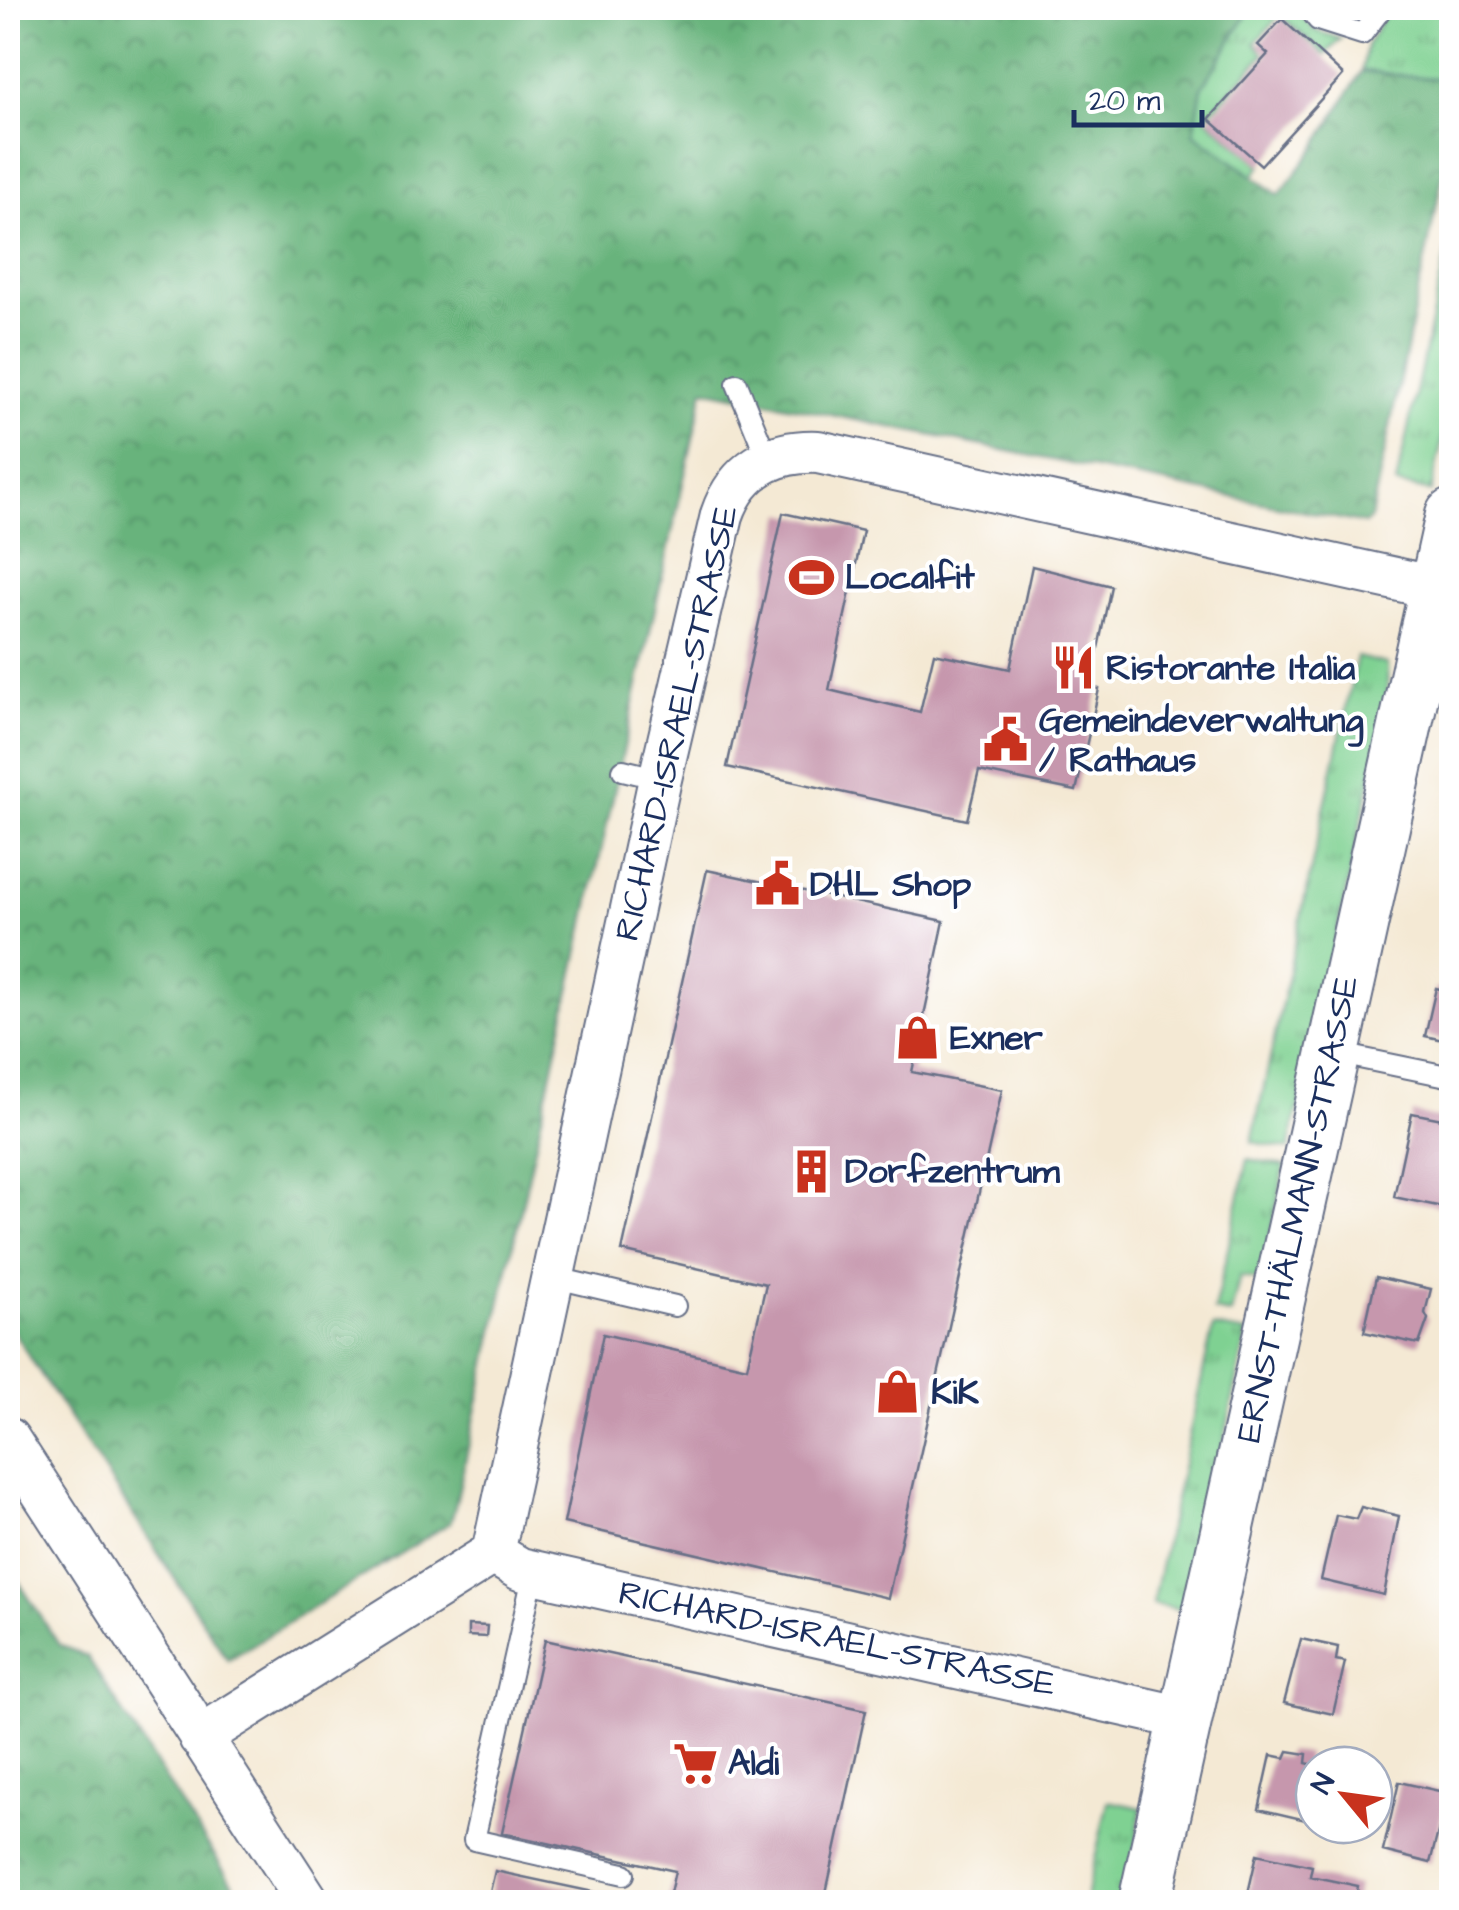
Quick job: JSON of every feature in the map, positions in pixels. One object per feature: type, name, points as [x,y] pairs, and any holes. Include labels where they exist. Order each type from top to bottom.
[{"type":"street","points":[[768,460],[793,451],[818,452],[1436,588]]},
{"type":"street","name":"RICHARD-ISRAEL-STRASSE","points":[[768,460],[757,464],[730,492],[642,775],[552,1278],[492,1553],[534,1572],[1184,1718]]},
{"type":"street","name":"ERNST-THÄLMANN-STRASSE","points":[[1145,1902],[1452,515]]},
{"type":"street","points":[[8,1439],[308,1902]]},
{"type":"street","points":[[200,1737],[492,1553]]},
{"type":"lane","points":[[1309,8],[1318,20],[1362,34],[1382,8]]},
{"type":"lane","points":[[737,384],[768,460]]},
{"type":"lane","points":[[1333,1053],[1452,1077]]},
{"type":"lane","points":[[552,1278],[675,1306]]},
{"type":"lane","points":[[534,1572],[474,1840],[624,1874]]},
{"type":"green space","points":[[8,8],[1251,8],[1202,88],[1194,133],[1279,195],[1315,148],[1362,71],[1451,80],[1451,136],[1371,517],[1365,524],[704,389],[450,1523],[228,1660],[8,1324]]},
{"type":"green space","points":[[1251,8],[1295,8],[1314,30],[1341,39],[1325,55],[1280,15],[1255,43],[1264,54],[1206,118],[1261,165],[1253,177],[1194,134],[1201,88]]},
{"type":"green space","points":[[1389,8],[1451,8],[1451,80],[1362,71],[1367,45]]},
{"type":"green space","points":[[1451,230],[1451,398],[1431,492],[1396,484]]},
{"type":"green space","points":[[1357,657],[1387,664],[1388,701],[1289,1149],[1252,1142]]},
{"type":"green space","points":[[1248,1159],[1285,1166],[1261,1281],[1240,1276],[1231,1314],[1214,1311]]},
{"type":"green space","points":[[1213,1327],[1247,1333],[1188,1611],[1152,1604]]},
{"type":"green space","points":[[8,1565],[59,1645],[87,1656],[244,1902],[8,1902]]},
{"type":"green space","points":[[1108,1801],[1142,1808],[1125,1902],[1085,1902]]},
{"type":"building","points":[[1282,19],[1343,75],[1261,165],[1209,119],[1268,54],[1258,45]]},
{"type":"building","points":[[783,513],[863,531],[829,690],[920,712],[934,653],[1010,669],[1032,566],[1111,586],[1090,687],[1099,689],[1076,791],[979,771],[967,820],[727,767]]},
{"type":"building","name":"Dorfzentrum","points":[[707,870],[944,921],[912,1072],[1002,1090],[888,1598],[564,1523],[603,1334],[747,1367],[766,1284],[622,1251]]},
{"type":"building","points":[[1436,988],[1452,992],[1452,1042],[1425,1036]]},
{"type":"building","points":[[1412,1113],[1452,1121],[1452,1209],[1394,1197]]},
{"type":"building","points":[[1376,1277],[1431,1289],[1425,1313],[1428,1319],[1419,1344],[1364,1332]]},
{"type":"building","points":[[1361,1507],[1399,1516],[1384,1595],[1321,1580],[1336,1515],[1356,1519]]},
{"type":"building","points":[[468,1625],[487,1626],[486,1637],[468,1636]]},
{"type":"building","points":[[1301,1639],[1338,1647],[1336,1660],[1345,1662],[1333,1714],[1284,1703]]},
{"type":"building","points":[[545,1640],[866,1710],[824,1902],[668,1902],[675,1871],[502,1833]]},
{"type":"building","points":[[1288,1751],[1294,1752],[1294,1817],[1259,1809],[1271,1755],[1285,1758]]},
{"type":"building","points":[[1399,1782],[1448,1793],[1430,1863],[1383,1851],[1384,1845],[1394,1845],[1394,1804]]},
{"type":"building","points":[[1257,1854],[1312,1866],[1310,1876],[1358,1886],[1355,1902],[1246,1902]]},
{"type":"building","points":[[495,1871],[636,1902],[493,1902],[489,1896]]},
{"type":"place","name":"Localfit","points":[[812,577]]},
{"type":"place","name":"Ristorante Italia","points":[[1073,668]]},
{"type":"place","name":"Gemeindeverwaltung / Rathaus","points":[[1006,740]]},
{"type":"place","name":"DHL Shop","points":[[777,884]]},
{"type":"place","name":"Exner","points":[[917,1038]]},
{"type":"place","name":"Dorfzentrum","points":[[812,1171]]},
{"type":"place","name":"KiK","points":[[898,1392]]},
{"type":"place","name":"Aldi","points":[[695,1763]]}]
